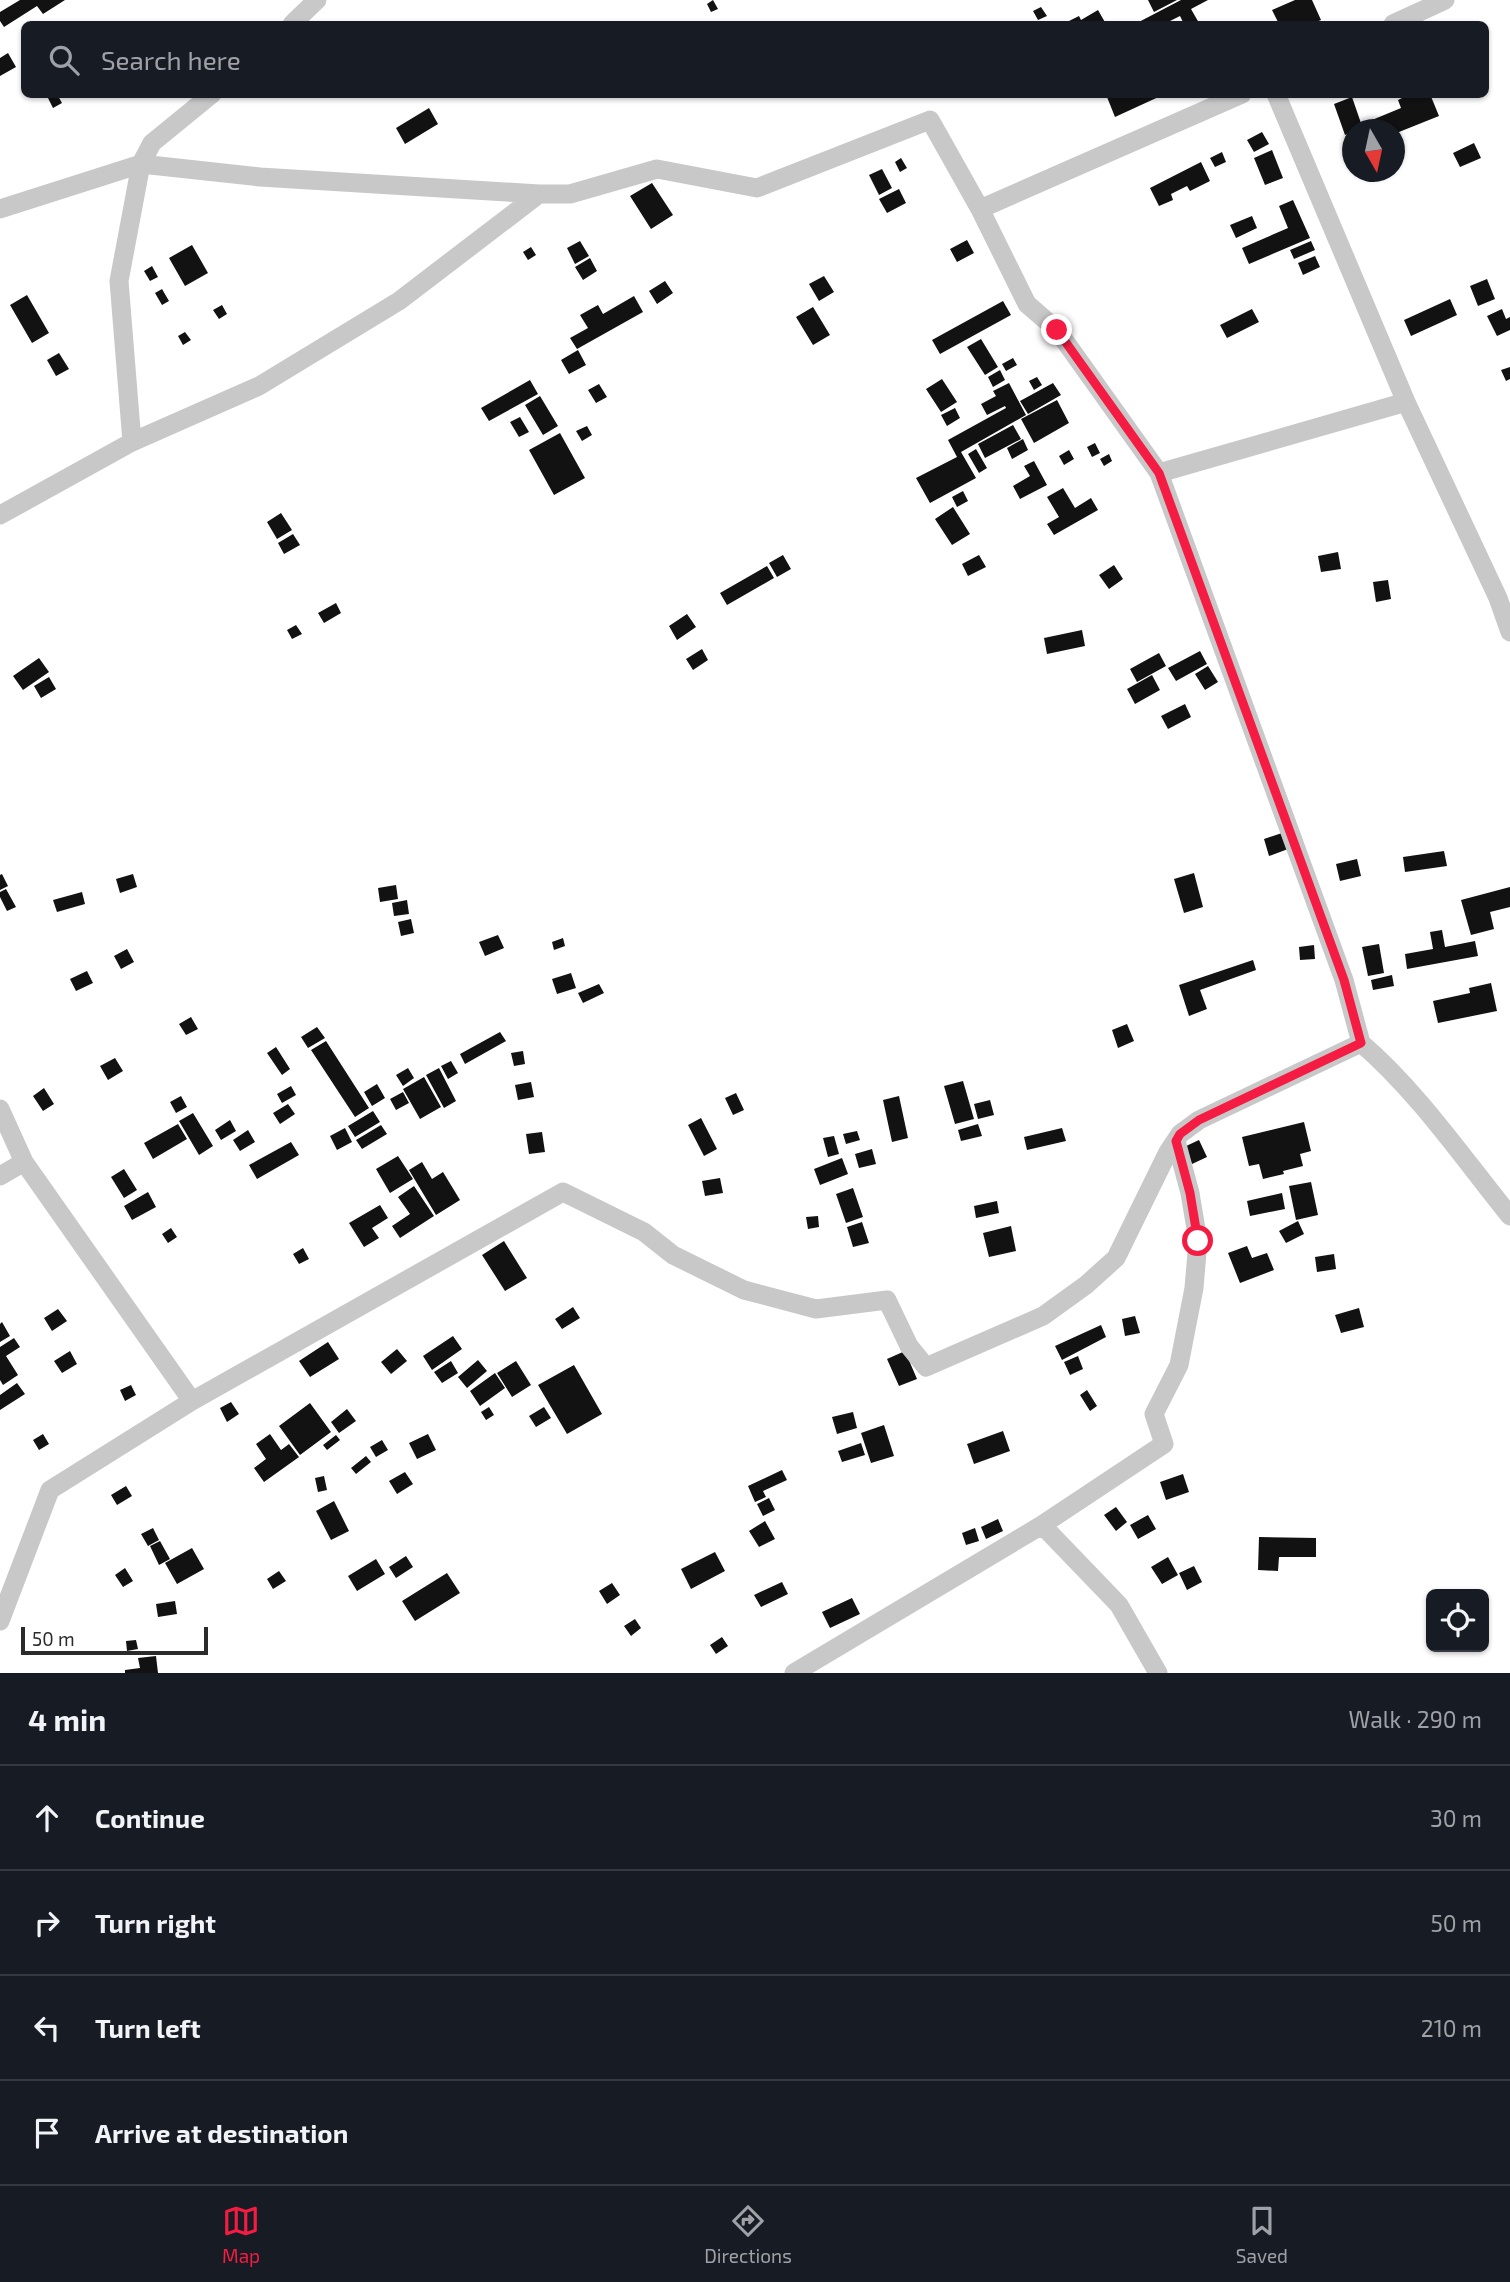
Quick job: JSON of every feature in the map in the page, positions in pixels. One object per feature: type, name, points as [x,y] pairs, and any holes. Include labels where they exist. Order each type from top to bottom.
[{"type":"street","points":[[1400,21],[1446,0]]},
{"type":"street","points":[[294,21],[310,2]]},
{"type":"street","points":[[132,442],[119,281],[141,164],[152,143],[207,98]]},
{"type":"street","points":[[980,209],[1233,98]]},
{"type":"street","points":[[1278,98],[1406,402],[1504,596],[1510,632]]},
{"type":"street","points":[[0,209],[141,164],[260,177],[539,194],[570,194],[657,169],[757,188],[930,121],[980,209],[1027,304],[1057,330],[1159,473],[1344,980],[1361,1043],[1415,1099],[1510,1216]]},
{"type":"street","points":[[0,515],[132,442],[259,386],[399,301],[539,194]]},
{"type":"street","points":[[1159,473],[1406,402]]},
{"type":"street","points":[[0,1621],[50,1490],[192,1401],[563,1192],[644,1232],[673,1255],[744,1290],[816,1308],[887,1300],[909,1346],[926,1367],[1043,1316],[1087,1285],[1116,1258],[1180,1134],[1199,1120],[1361,1043]]},
{"type":"street","points":[[0,1109],[24,1162],[192,1401]]},
{"type":"street","points":[[794,1673],[1042,1525],[1164,1444],[1154,1414],[1179,1365],[1194,1288],[1198,1241],[1190,1193],[1176,1141]]},
{"type":"street","points":[[0,1176],[24,1162]]},
{"type":"street","points":[[1042,1525],[1119,1605],[1158,1673]]},
{"type":"building","points":[[20,0],[65,0],[43,14],[37,6],[4,27],[0,21],[0,12]]},
{"type":"building","points":[[713,0],[718,9],[711,12],[707,4]]},
{"type":"building","points":[[1148,0],[1177,0],[1154,12]]},
{"type":"building","points":[[1181,0],[1208,0],[1191,9],[1198,21],[1182,21],[1180,16],[1170,21],[1141,21]]},
{"type":"building","points":[[1295,0],[1312,0],[1321,20],[1278,21],[1272,10]]},
{"type":"building","points":[[1041,7],[1047,16],[1038,20],[1033,11]]},
{"type":"building","points":[[1098,10],[1104,21],[1069,21],[1079,16],[1081,20]]},
{"type":"building","points":[[8,53],[16,67],[0,76],[0,58]]},
{"type":"building","points":[[48,98],[59,98],[62,103],[53,108]]},
{"type":"building","points":[[1107,98],[1156,98],[1115,117]]},
{"type":"building","points":[[1352,98],[1360,119],[1342,119],[1342,127],[1334,104]]},
{"type":"building","points":[[1402,98],[1432,98],[1439,116],[1405,130],[1405,119],[1374,119],[1401,108],[1398,100]]},
{"type":"building","points":[[429,108],[438,124],[405,144],[396,128]]},
{"type":"building","points":[[1262,132],[1269,144],[1254,152],[1247,140]]},
{"type":"building","points":[[1474,143],[1481,158],[1460,167],[1453,153]]},
{"type":"building","points":[[1272,150],[1283,178],[1265,185],[1254,158]]},
{"type":"building","points":[[1222,152],[1226,162],[1215,167],[1210,158]]},
{"type":"building","points":[[901,158],[907,168],[900,172],[895,162]]},
{"type":"building","points":[[1201,162],[1210,181],[1190,191],[1187,186],[1171,194],[1173,200],[1159,206],[1150,188]]},
{"type":"building","points":[[882,169],[892,188],[879,195],[869,175]]},
{"type":"building","points":[[652,183],[673,215],[651,229],[630,196]]},
{"type":"building","points":[[899,189],[906,203],[887,213],[879,199]]},
{"type":"building","points":[[1293,200],[1310,238],[1249,264],[1242,248],[1288,228],[1279,206]]},
{"type":"building","points":[[1252,216],[1257,228],[1236,238],[1230,225]]},
{"type":"building","points":[[967,240],[974,253],[957,262],[950,249]]},
{"type":"building","points":[[580,241],[589,256],[575,264],[567,248]]},
{"type":"building","points":[[1311,241],[1315,250],[1294,259],[1290,250]]},
{"type":"building","points":[[192,245],[208,273],[185,286],[169,258]]},
{"type":"building","points":[[531,247],[536,255],[528,260],[523,252]]},
{"type":"building","points":[[1315,256],[1320,267],[1303,275],[1298,263]]},
{"type":"building","points":[[590,258],[597,271],[583,280],[575,267]]},
{"type":"building","points":[[152,266],[158,277],[150,281],[144,271]]},
{"type":"building","points":[[824,276],[834,292],[819,301],[809,284]]},
{"type":"building","points":[[1487,279],[1495,299],[1478,306],[1470,286]]},
{"type":"building","points":[[665,281],[673,293],[657,304],[649,291]]},
{"type":"building","points":[[162,289],[169,301],[162,305],[155,293]]},
{"type":"building","points":[[27,295],[49,333],[32,343],[10,305]]},
{"type":"building","points":[[634,296],[643,312],[577,349],[570,338],[588,328],[580,315],[598,305],[603,314]]},
{"type":"building","points":[[1450,299],[1457,315],[1411,336],[1404,320]]},
{"type":"building","points":[[1003,301],[1011,315],[940,354],[932,340]]},
{"type":"building","points":[[222,305],[227,314],[219,319],[213,310]]},
{"type":"building","points":[[813,307],[830,335],[813,345],[796,317]]},
{"type":"building","points":[[1252,309],[1259,322],[1227,338],[1220,325]]},
{"type":"building","points":[[1502,309],[1506,319],[1510,317],[1510,330],[1497,336],[1487,316]]},
{"type":"building","points":[[185,332],[191,340],[183,345],[178,336]]},
{"type":"building","points":[[981,339],[998,367],[985,375],[967,347]]},
{"type":"building","points":[[578,350],[586,365],[569,374],[561,360]]},
{"type":"building","points":[[59,353],[69,369],[56,376],[47,360]]},
{"type":"building","points":[[1013,358],[1017,365],[1006,371],[1002,364]]},
{"type":"building","points":[[1510,367],[1510,379],[1506,381],[1501,370]]},
{"type":"building","points":[[1000,370],[1005,380],[993,387],[988,377]]},
{"type":"building","points":[[1037,377],[1042,385],[1034,390],[1029,381]]},
{"type":"building","points":[[942,379],[957,402],[941,412],[926,389]]},
{"type":"building","points":[[530,380],[538,394],[489,421],[481,408]]},
{"type":"building","points":[[1009,383],[1026,415],[961,452],[976,478],[930,503],[916,478],[957,457],[948,440],[1006,408],[1005,406],[987,415],[981,404],[996,396],[993,391]]},
{"type":"building","points":[[1053,383],[1061,395],[1028,414],[1020,401]]},
{"type":"building","points":[[599,384],[607,397],[596,403],[588,390]]},
{"type":"building","points":[[540,396],[558,426],[543,435],[525,405]]},
{"type":"building","points":[[1057,400],[1069,423],[1034,443],[1021,419]]},
{"type":"building","points":[[955,408],[960,418],[947,426],[941,415]]},
{"type":"building","points":[[520,417],[529,432],[519,437],[510,422]]},
{"type":"building","points":[[1013,425],[1021,439],[985,458],[978,444]]},
{"type":"building","points":[[587,426],[592,435],[582,441],[576,431]]},
{"type":"building","points":[[560,433],[585,478],[554,495],[529,450]]},
{"type":"building","points":[[1023,439],[1028,450],[1012,459],[1007,448]]},
{"type":"building","points":[[1095,443],[1100,453],[1092,457],[1087,447]]},
{"type":"building","points":[[976,449],[987,468],[979,473],[968,454]]},
{"type":"building","points":[[1069,450],[1074,459],[1064,465],[1059,456]]},
{"type":"building","points":[[1109,454],[1112,461],[1104,466],[1100,459]]},
{"type":"building","points":[[1034,461],[1047,485],[1020,499],[1013,486],[1030,476],[1024,466]]},
{"type":"building","points":[[1063,488],[1075,508],[1091,498],[1098,510],[1054,535],[1047,524],[1059,517],[1047,497]]},
{"type":"building","points":[[963,491],[968,501],[957,507],[952,497]]},
{"type":"building","points":[[953,507],[970,534],[952,545],[935,519]]},
{"type":"building","points":[[281,513],[292,530],[277,539],[267,522]]},
{"type":"building","points":[[293,534],[300,545],[284,554],[278,543]]},
{"type":"building","points":[[1338,552],[1341,569],[1321,572],[1318,556]]},
{"type":"building","points":[[783,555],[791,569],[777,577],[769,563]]},
{"type":"building","points":[[979,555],[986,567],[968,576],[962,564]]},
{"type":"building","points":[[1114,565],[1123,579],[1109,589],[1099,575]]},
{"type":"building","points":[[767,566],[774,578],[727,605],[720,593]]},
{"type":"building","points":[[1388,580],[1391,599],[1376,602],[1373,582]]},
{"type":"building","points":[[336,603],[341,613],[324,623],[318,613]]},
{"type":"building","points":[[687,614],[696,627],[677,640],[669,626]]},
{"type":"building","points":[[296,625],[302,634],[292,639],[287,630]]},
{"type":"building","points":[[1082,630],[1085,646],[1047,654],[1044,638]]},
{"type":"building","points":[[702,649],[708,660],[693,670],[686,659]]},
{"type":"building","points":[[1200,651],[1207,664],[1176,681],[1168,668]]},
{"type":"building","points":[[1159,653],[1166,666],[1137,682],[1130,669]]},
{"type":"building","points":[[39,658],[49,672],[23,690],[13,676]]},
{"type":"building","points":[[1208,666],[1218,682],[1205,690],[1195,674]]},
{"type":"building","points":[[1152,675],[1160,690],[1135,704],[1127,689]]},
{"type":"building","points":[[49,677],[56,689],[41,698],[34,686]]},
{"type":"building","points":[[1185,704],[1191,717],[1168,729],[1161,716]]},
{"type":"building","points":[[1282,833],[1288,849],[1269,856],[1264,839]]},
{"type":"building","points":[[1444,851],[1447,866],[1405,872],[1403,857]]},
{"type":"building","points":[[1357,859],[1361,876],[1340,881],[1336,864]]},
{"type":"building","points":[[1194,873],[1203,907],[1184,913],[1174,879]]},
{"type":"building","points":[[2,874],[8,886],[0,890],[0,875]]},
{"type":"building","points":[[133,874],[137,887],[120,893],[116,879]]},
{"type":"building","points":[[396,885],[398,899],[380,902],[378,888]]},
{"type":"building","points":[[1510,887],[1510,907],[1490,912],[1494,929],[1471,935],[1461,900]]},
{"type":"building","points":[[6,889],[16,907],[7,911],[0,897],[0,892]]},
{"type":"building","points":[[82,892],[85,904],[57,912],[53,900]]},
{"type":"building","points":[[407,900],[409,914],[394,916],[392,903]]},
{"type":"building","points":[[411,919],[414,933],[401,936],[398,922]]},
{"type":"building","points":[[1442,930],[1445,947],[1475,941],[1478,956],[1407,969],[1405,954],[1433,949],[1430,932]]},
{"type":"building","points":[[498,935],[504,948],[485,956],[479,942]]},
{"type":"building","points":[[563,938],[565,946],[554,950],[552,942]]},
{"type":"building","points":[[1379,944],[1384,973],[1368,976],[1362,947]]},
{"type":"building","points":[[1314,945],[1315,959],[1300,960],[1299,947]]},
{"type":"building","points":[[127,949],[134,962],[121,969],[114,956]]},
{"type":"building","points":[[1253,960],[1256,970],[1200,990],[1207,1009],[1189,1016],[1179,985]]},
{"type":"building","points":[[87,971],[93,983],[76,991],[70,979]]},
{"type":"building","points":[[571,973],[576,988],[557,994],[552,979]]},
{"type":"building","points":[[1392,975],[1394,986],[1373,990],[1371,980]]},
{"type":"building","points":[[1491,983],[1497,1011],[1438,1023],[1433,1001],[1470,993],[1469,988]]},
{"type":"building","points":[[599,984],[604,993],[583,1003],[578,993]]},
{"type":"building","points":[[191,1017],[198,1029],[186,1035],[179,1024]]},
{"type":"building","points":[[1127,1024],[1134,1041],[1118,1048],[1112,1030]]},
{"type":"building","points":[[317,1027],[325,1038],[308,1048],[301,1037]]},
{"type":"building","points":[[500,1032],[506,1041],[465,1064],[460,1054]]},
{"type":"building","points":[[326,1041],[369,1108],[355,1117],[311,1050]]},
{"type":"building","points":[[276,1047],[290,1069],[282,1075],[267,1053]]},
{"type":"building","points":[[523,1051],[525,1064],[514,1066],[511,1053]]},
{"type":"building","points":[[115,1058],[123,1071],[108,1080],[100,1066]]},
{"type":"building","points":[[451,1061],[458,1073],[448,1079],[441,1066]]},
{"type":"building","points":[[408,1068],[414,1078],[403,1086],[396,1075]]},
{"type":"building","points":[[439,1068],[456,1101],[444,1108],[426,1075]]},
{"type":"building","points":[[424,1077],[441,1107],[420,1119],[403,1089]]},
{"type":"building","points":[[963,1081],[974,1119],[955,1124],[944,1086]]},
{"type":"building","points":[[531,1082],[534,1097],[518,1100],[515,1085]]},
{"type":"building","points":[[377,1084],[385,1098],[372,1106],[364,1092]]},
{"type":"building","points":[[291,1086],[296,1095],[282,1103],[277,1094]]},
{"type":"building","points":[[44,1088],[54,1104],[43,1111],[33,1096]]},
{"type":"building","points":[[403,1092],[409,1103],[396,1110],[390,1099]]},
{"type":"building","points":[[736,1093],[744,1110],[733,1115],[725,1098]]},
{"type":"building","points":[[181,1096],[187,1107],[176,1113],[170,1102]]},
{"type":"building","points":[[899,1096],[908,1138],[892,1142],[883,1100]]},
{"type":"building","points":[[990,1100],[994,1115],[978,1119],[974,1104]]},
{"type":"building","points":[[288,1104],[295,1114],[280,1124],[273,1113]]},
{"type":"building","points":[[373,1111],[380,1122],[355,1137],[348,1126]]},
{"type":"building","points":[[193,1113],[213,1146],[199,1155],[179,1121]]},
{"type":"building","points":[[701,1118],[717,1149],[704,1156],[688,1125]]},
{"type":"building","points":[[230,1120],[236,1131],[221,1140],[215,1130]]},
{"type":"building","points":[[1304,1122],[1311,1151],[1300,1154],[1303,1166],[1263,1179],[1259,1164],[1249,1166],[1242,1137]]},
{"type":"building","points":[[178,1124],[187,1139],[153,1159],[144,1143]]},
{"type":"building","points":[[978,1124],[982,1136],[961,1141],[958,1130]]},
{"type":"building","points":[[381,1125],[387,1134],[362,1149],[356,1140]]},
{"type":"building","points":[[345,1128],[352,1142],[337,1150],[330,1136]]},
{"type":"building","points":[[1062,1128],[1066,1141],[1027,1150],[1024,1137]]},
{"type":"building","points":[[248,1130],[255,1142],[240,1151],[233,1140]]},
{"type":"building","points":[[857,1131],[860,1140],[846,1144],[843,1134]]},
{"type":"building","points":[[542,1132],[545,1152],[529,1154],[526,1134]]},
{"type":"building","points":[[834,1136],[839,1154],[828,1157],[823,1138]]},
{"type":"building","points":[[1199,1140],[1207,1157],[1192,1164],[1184,1147]]},
{"type":"building","points":[[291,1142],[299,1155],[257,1179],[249,1165]]},
{"type":"building","points":[[872,1149],[876,1164],[859,1168],[855,1154]]},
{"type":"building","points":[[398,1156],[413,1179],[390,1193],[376,1169]]},
{"type":"building","points":[[842,1158],[848,1174],[820,1185],[814,1169]]},
{"type":"building","points":[[422,1162],[432,1179],[443,1172],[460,1200],[436,1215],[409,1170]]},
{"type":"building","points":[[124,1169],[137,1190],[124,1198],[111,1177]]},
{"type":"building","points":[[720,1178],[723,1193],[705,1196],[702,1181]]},
{"type":"building","points":[[1311,1182],[1318,1215],[1296,1220],[1289,1186]]},
{"type":"building","points":[[414,1186],[434,1216],[400,1238],[392,1226],[410,1214],[398,1197]]},
{"type":"building","points":[[853,1188],[863,1217],[846,1223],[836,1194]]},
{"type":"building","points":[[148,1192],[156,1207],[132,1220],[124,1206]]},
{"type":"building","points":[[1282,1193],[1285,1209],[1250,1216],[1247,1201]]},
{"type":"building","points":[[997,1201],[999,1213],[976,1218],[974,1206]]},
{"type":"building","points":[[380,1205],[388,1218],[372,1228],[379,1238],[364,1247],[349,1223]]},
{"type":"building","points":[[818,1216],[819,1227],[808,1229],[806,1217]]},
{"type":"building","points":[[1298,1221],[1304,1234],[1286,1243],[1279,1231]]},
{"type":"building","points":[[862,1222],[869,1243],[853,1247],[847,1227]]},
{"type":"building","points":[[1011,1226],[1016,1251],[989,1257],[983,1233]]},
{"type":"building","points":[[171,1228],[177,1237],[168,1243],[162,1234]]},
{"type":"building","points":[[504,1241],[527,1278],[505,1291],[482,1255]]},
{"type":"building","points":[[1247,1246],[1252,1258],[1267,1253],[1274,1270],[1240,1283],[1228,1253]]},
{"type":"building","points":[[303,1248],[309,1259],[299,1264],[293,1254]]},
{"type":"building","points":[[1334,1254],[1336,1269],[1317,1272],[1315,1257]]},
{"type":"building","points":[[573,1307],[580,1318],[562,1329],[555,1319]]},
{"type":"building","points":[[1359,1308],[1364,1327],[1341,1333],[1335,1315]]},
{"type":"building","points":[[58,1309],[67,1321],[52,1331],[44,1318]]},
{"type":"building","points":[[1135,1316],[1140,1333],[1125,1336],[1122,1319]]},
{"type":"building","points":[[2,1322],[10,1336],[0,1342],[0,1324]]},
{"type":"building","points":[[1101,1325],[1106,1337],[1062,1360],[1055,1346]]},
{"type":"building","points":[[453,1336],[462,1349],[432,1370],[423,1356]]},
{"type":"building","points":[[14,1338],[20,1347],[6,1356],[18,1375],[3,1385],[0,1380],[0,1347]]},
{"type":"building","points":[[328,1342],[339,1359],[310,1377],[299,1361]]},
{"type":"building","points":[[397,1349],[407,1361],[391,1374],[381,1362]]},
{"type":"building","points":[[70,1351],[77,1364],[62,1373],[54,1361]]},
{"type":"building","points":[[905,1351],[917,1379],[899,1386],[887,1359]]},
{"type":"building","points":[[1078,1356],[1083,1369],[1070,1375],[1064,1362]]},
{"type":"building","points":[[478,1360],[487,1371],[467,1388],[458,1377]]},
{"type":"building","points":[[451,1361],[458,1373],[442,1383],[434,1372]]},
{"type":"building","points":[[516,1361],[531,1385],[512,1397],[497,1373]]},
{"type":"building","points":[[574,1365],[602,1414],[567,1434],[538,1385]]},
{"type":"building","points":[[495,1373],[505,1388],[480,1406],[470,1391]]},
{"type":"building","points":[[17,1383],[25,1394],[0,1410],[0,1395]]},
{"type":"building","points":[[131,1385],[136,1395],[125,1401],[120,1390]]},
{"type":"building","points":[[1087,1390],[1097,1406],[1090,1411],[1080,1395]]},
{"type":"building","points":[[231,1402],[239,1414],[227,1422],[220,1408]]},
{"type":"building","points":[[310,1403],[331,1432],[300,1455],[279,1426]]},
{"type":"building","points":[[489,1407],[494,1415],[486,1420],[481,1412]]},
{"type":"building","points":[[544,1407],[551,1418],[536,1427],[529,1416]]},
{"type":"building","points":[[347,1409],[356,1421],[339,1433],[331,1422]]},
{"type":"building","points":[[853,1412],[857,1428],[837,1434],[832,1417]]},
{"type":"building","points":[[884,1425],[894,1456],[871,1463],[861,1433]]},
{"type":"building","points":[[1003,1431],[1010,1451],[974,1464],[967,1444]]},
{"type":"building","points":[[43,1434],[49,1444],[39,1450],[33,1440]]},
{"type":"building","points":[[270,1434],[281,1450],[289,1444],[299,1457],[264,1482],[254,1468],[266,1459],[256,1444]]},
{"type":"building","points":[[428,1434],[436,1450],[417,1459],[409,1443]]},
{"type":"building","points":[[336,1435],[340,1440],[327,1450],[323,1445]]},
{"type":"building","points":[[382,1440],[388,1450],[376,1457],[370,1447]]},
{"type":"building","points":[[861,1443],[865,1455],[842,1462],[838,1451]]},
{"type":"building","points":[[366,1456],[371,1462],[356,1474],[351,1468]]},
{"type":"building","points":[[782,1470],[787,1480],[763,1491],[766,1497],[755,1502],[748,1486]]},
{"type":"building","points":[[405,1472],[413,1484],[397,1494],[389,1481]]},
{"type":"building","points":[[1183,1474],[1189,1492],[1166,1500],[1160,1482]]},
{"type":"building","points":[[324,1476],[327,1490],[318,1492],[315,1478]]},
{"type":"building","points":[[126,1486],[132,1496],[117,1505],[111,1495]]},
{"type":"building","points":[[769,1498],[775,1510],[763,1516],[757,1504]]},
{"type":"building","points":[[334,1501],[349,1531],[331,1540],[316,1511]]},
{"type":"building","points":[[1116,1507],[1127,1522],[1116,1531],[1104,1515]]},
{"type":"building","points":[[1148,1515],[1156,1529],[1138,1539],[1130,1525]]},
{"type":"building","points":[[998,1519],[1003,1531],[986,1539],[981,1527]]},
{"type":"building","points":[[765,1521],[775,1539],[759,1547],[749,1531]]},
{"type":"building","points":[[153,1528],[159,1540],[148,1546],[141,1534]]},
{"type":"building","points":[[975,1528],[979,1541],[966,1545],[962,1533]]},
{"type":"building","points":[[1259,1537],[1316,1538],[1316,1557],[1279,1557],[1278,1571],[1258,1570]]},
{"type":"building","points":[[160,1541],[170,1559],[159,1565],[150,1546]]},
{"type":"building","points":[[192,1548],[204,1569],[177,1584],[165,1563]]},
{"type":"building","points":[[715,1552],[725,1571],[691,1589],[681,1569]]},
{"type":"building","points":[[406,1556],[413,1567],[396,1578],[389,1567]]},
{"type":"building","points":[[1168,1557],[1178,1575],[1162,1584],[1151,1567]]},
{"type":"building","points":[[376,1559],[385,1574],[357,1591],[348,1576]]},
{"type":"building","points":[[1194,1566],[1202,1582],[1187,1590],[1179,1573]]},
{"type":"building","points":[[125,1568],[133,1581],[123,1587],[115,1575]]},
{"type":"building","points":[[279,1571],[286,1581],[273,1589],[267,1579]]},
{"type":"building","points":[[447,1573],[460,1593],[415,1621],[402,1601]]},
{"type":"building","points":[[782,1582],[788,1594],[761,1607],[754,1595]]},
{"type":"building","points":[[612,1583],[620,1595],[607,1604],[599,1591]]},
{"type":"building","points":[[852,1598],[860,1614],[830,1628],[822,1612]]},
{"type":"building","points":[[175,1601],[177,1614],[158,1617],[156,1604]]},
{"type":"building","points":[[635,1619],[641,1628],[631,1636],[624,1626]]},
{"type":"building","points":[[722,1637],[728,1646],[716,1654],[710,1645]]},
{"type":"building","points":[[136,1640],[138,1649],[127,1651],[126,1641]]},
{"type":"building","points":[[156,1656],[158,1673],[125,1673],[125,1670],[140,1668],[138,1658]]},
{"type":"route","points":[[1057,330],[1159,473],[1344,980],[1361,1043],[1199,1120],[1180,1134],[1176,1141],[1190,1193],[1198,1241]]}]
